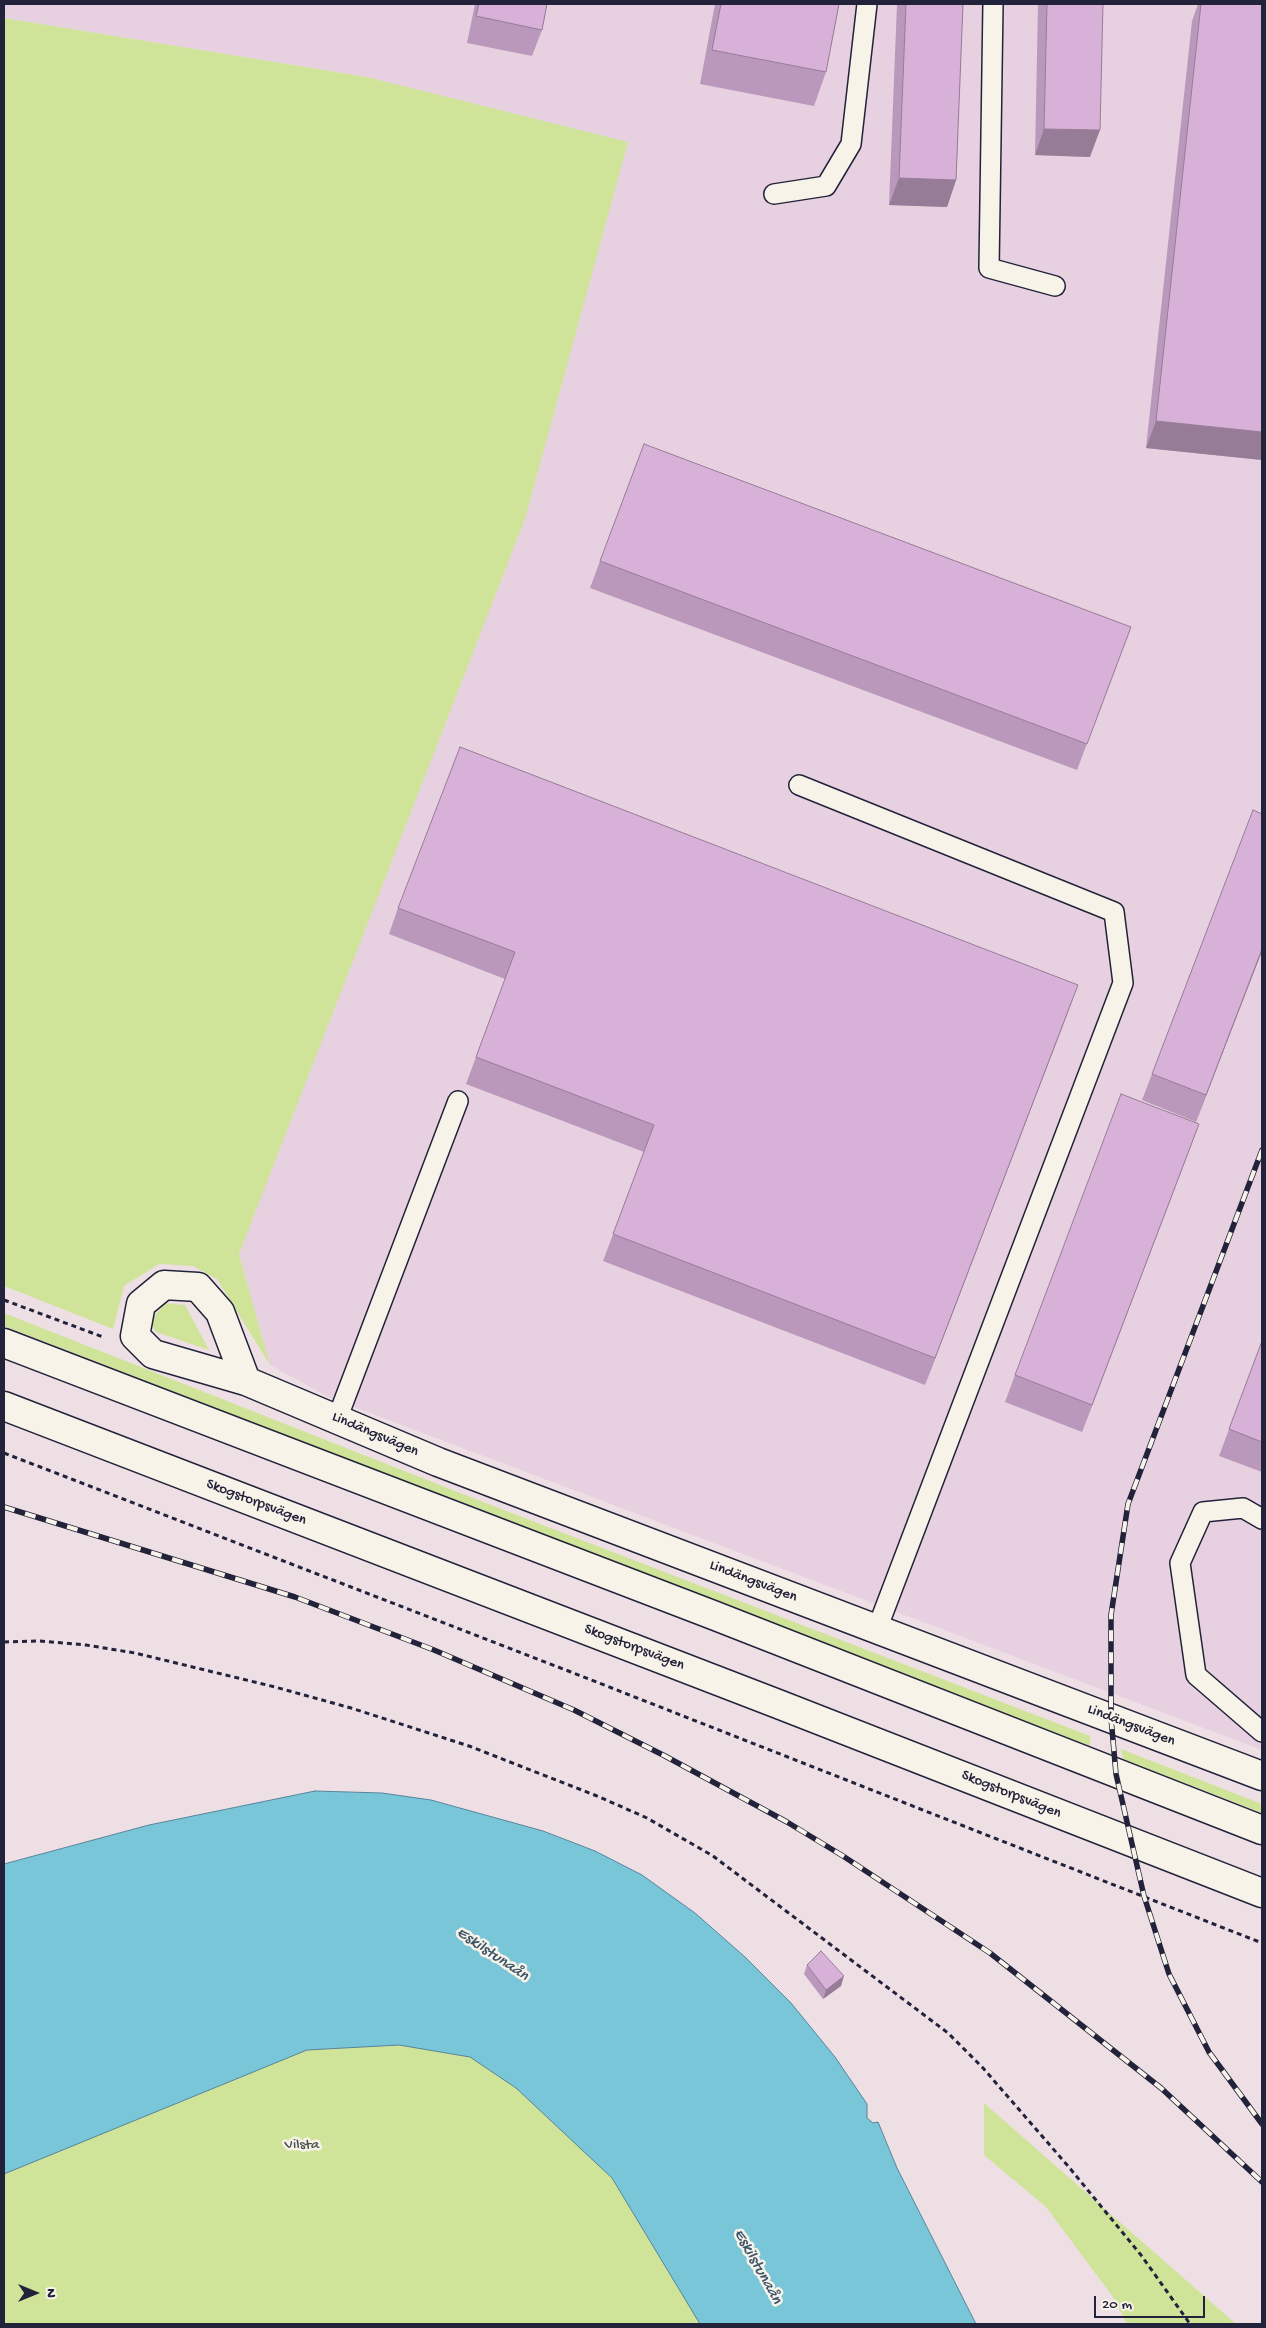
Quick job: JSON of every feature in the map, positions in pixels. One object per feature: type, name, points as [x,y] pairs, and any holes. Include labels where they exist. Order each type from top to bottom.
[{"type":"main road","points":[[4,1343],[713,1614],[1262,1830]]},
{"type":"main road","name":"Lindängsvägen","points":[[246,1381],[438,1462],[1262,1776]]},
{"type":"main road","name":"Skogstorpsvägen","points":[[4,1406],[778,1704],[1262,1893]]},
{"type":"lane","points":[[774,194],[826,186],[851,144],[867,4]]},
{"type":"lane","points":[[993,4],[989,268],[1055,286]]},
{"type":"lane","points":[[799,785],[1114,912],[1123,983],[877,1629]]},
{"type":"lane","points":[[337,1419],[458,1101]]},
{"type":"lane","points":[[1262,1519],[1243,1508],[1203,1512],[1180,1563],[1196,1675],[1262,1732]]},
{"type":"path","points":[[4,1300],[104,1338]]},
{"type":"path","points":[[4,1453],[580,1675],[1262,1942]]},
{"type":"path","points":[[4,1642],[40,1641],[86,1645],[135,1653],[285,1690],[469,1746],[648,1818],[713,1856],[948,2033],[983,2068],[1068,2166],[1141,2254],[1190,2324]]},
{"type":"shaded area","points":[[4,4],[1262,4],[1262,1750],[330,1398],[270,1365],[239,1254],[628,142],[367,77],[4,18]]},
{"type":"green space","points":[[4,18],[367,77],[628,142],[525,519],[239,1254],[270,1365],[217,1279],[193,1266],[159,1264],[124,1286],[113,1329],[4,1286]]},
{"type":"green space","points":[[165,1303],[185,1305],[209,1350],[156,1332],[150,1322]]},
{"type":"green space","points":[[4,1313],[483,1502],[1090,1736],[1090,1746],[4,1326]]},
{"type":"green space","points":[[1121,1749],[1262,1804],[1262,1813],[1123,1759]]},
{"type":"green space","name":"Vilsta","points":[[321,1958],[758,2150],[868,2324],[4,2324],[4,2036]]},
{"type":"green space","points":[[984,2103],[1236,2324],[1127,2324],[1113,2297],[1046,2207],[984,2155]]},
{"type":"water","name":"Eskilstunaån","points":[[315,1791],[382,1793],[431,1800],[543,1831],[595,1851],[642,1875],[695,1913],[745,1957],[791,2003],[835,2057],[867,2104],[867,2118],[873,2123],[878,2122],[897,2168],[976,2324],[700,2324],[612,2178],[516,2088],[470,2057],[399,2045],[307,2050],[4,2174],[4,1864],[149,1825]]},
{"type":"building","points":[[479,4],[547,4],[542,30],[476,16]]},
{"type":"building","points":[[721,4],[839,4],[826,72],[712,50]]},
{"type":"building","points":[[906,4],[963,4],[956,180],[899,178]]},
{"type":"building","points":[[1047,4],[1103,4],[1100,130],[1044,129]]},
{"type":"building","points":[[1201,4],[1262,4],[1262,432],[1156,421]]},
{"type":"building","points":[[644,444],[1131,627],[1087,744],[600,561]]},
{"type":"building","points":[[460,747],[1078,985],[935,1358],[613,1234],[654,1125],[476,1057],[515,952],[398,908]]},
{"type":"building","points":[[1253,810],[1262,814],[1262,949],[1206,1095],[1152,1074]]},
{"type":"building","points":[[1121,1094],[1199,1124],[1092,1405],[1015,1375]]},
{"type":"building","points":[[1262,1341],[1262,1442],[1229,1429]]},
{"type":"building","points":[[821,1951],[844,1976],[826,1990],[807,1965]]},
{"type":"railway","points":[[1262,1150],[1128,1504],[1111,1615],[1111,1718],[1116,1774],[1144,1896],[1169,1974],[1209,2052],[1262,2124]]},
{"type":"railway","points":[[4,1507],[295,1597],[434,1650],[574,1710],[665,1756],[787,1822],[843,1856],[990,1953],[1161,2088],[1262,2182]]}]
